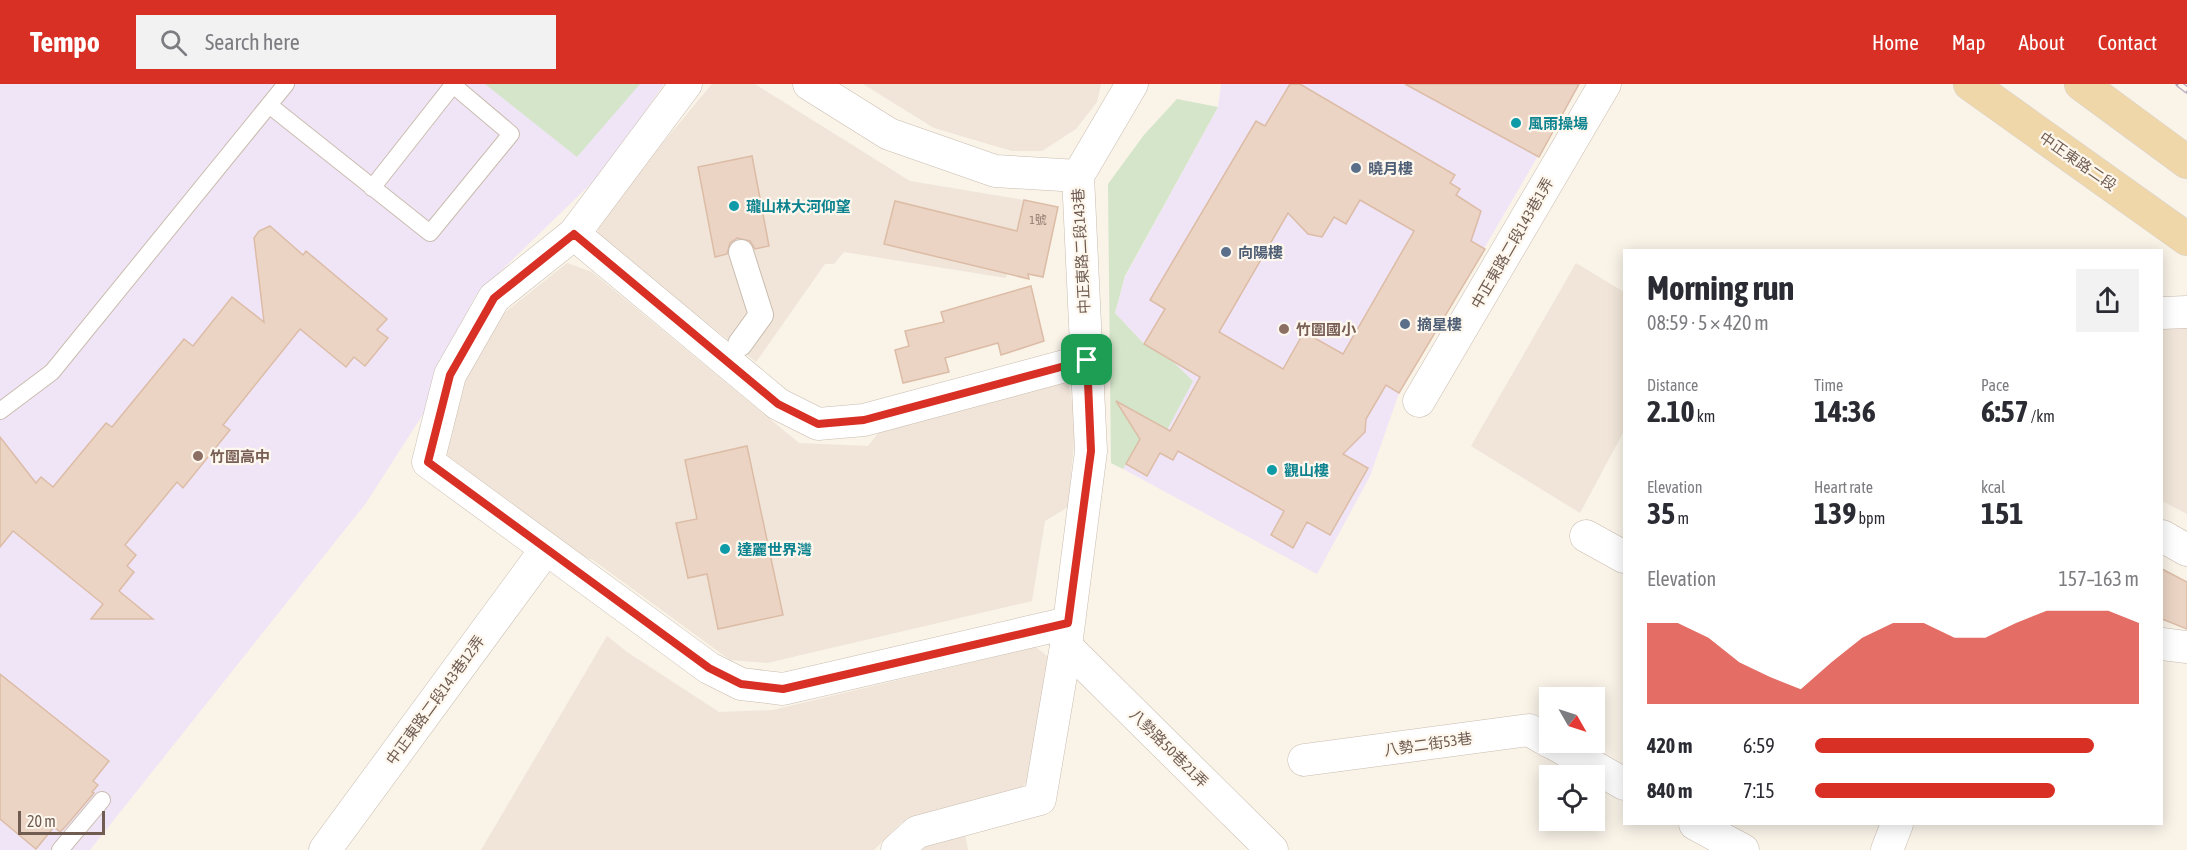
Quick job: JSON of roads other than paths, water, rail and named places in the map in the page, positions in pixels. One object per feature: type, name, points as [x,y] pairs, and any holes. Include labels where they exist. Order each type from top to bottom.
[{"type":"main road","name":"中正東路二段","points":[[1970,84],[2187,239]]},
{"type":"main road","points":[[2081,84],[2187,162]]},
{"type":"street","points":[[686,84],[574,234],[494,298],[450,375],[428,462],[709,668],[741,684],[783,689],[1067,634],[1040,799],[917,832],[897,850]]},
{"type":"street","points":[[809,84],[889,134],[995,171],[1078,176]]},
{"type":"street","name":"中正東路二段143巷","points":[[1067,634],[1091,451],[1078,176],[1131,84]]},
{"type":"street","name":"中正東路二段143巷1弄","points":[[1419,401],[1605,84]]},
{"type":"street","points":[[574,234],[778,404],[818,424],[864,420],[1087,360]]},
{"type":"street","points":[[740,344],[761,315],[741,252]]},
{"type":"street","points":[[2163,313],[2187,312]]},
{"type":"street","points":[[1586,536],[1623,556]]},
{"type":"street","points":[[2163,537],[2187,550]]},
{"type":"street","name":"中正東路二段143巷12弄","points":[[324,850],[546,549]]},
{"type":"street","name":"八勢路50巷21弄","points":[[1067,634],[1272,850]]},
{"type":"street","points":[[2163,644],[2187,647]]},
{"type":"street","name":"八勢二街53巷","points":[[1304,760],[1529,730],[1539,736]]},
{"type":"street","name":"八勢二街53巷","points":[[1569,753],[1623,783]]},
{"type":"street","points":[[1697,825],[1743,850]]},
{"type":"street","points":[[1887,850],[1897,825]]},
{"type":"lane","points":[[4,405],[52,372],[286,84]]},
{"type":"lane","points":[[268,105],[372,188],[429,233],[511,134],[453,85],[372,188]]},
{"type":"lane","points":[[60,850],[102,800]]},
{"type":"railway","points":[[2179,84],[2187,90]]},
{"type":"place","name":"風雨操場","points":[[1516,123]]},
{"type":"place","name":"曉月樓","points":[[1356,168]]},
{"type":"place","name":"瓏山林大河仰望","points":[[734,206]]},
{"type":"place","name":"向陽樓","points":[[1226,252]]},
{"type":"place","name":"摘星樓","points":[[1405,324]]},
{"type":"place","name":"竹圍國小","points":[[1284,329]]},
{"type":"place","name":"竹圍高中","points":[[198,456]]},
{"type":"place","name":"觀山樓","points":[[1272,470]]},
{"type":"place","name":"達麗世界灣","points":[[725,549]]}]
